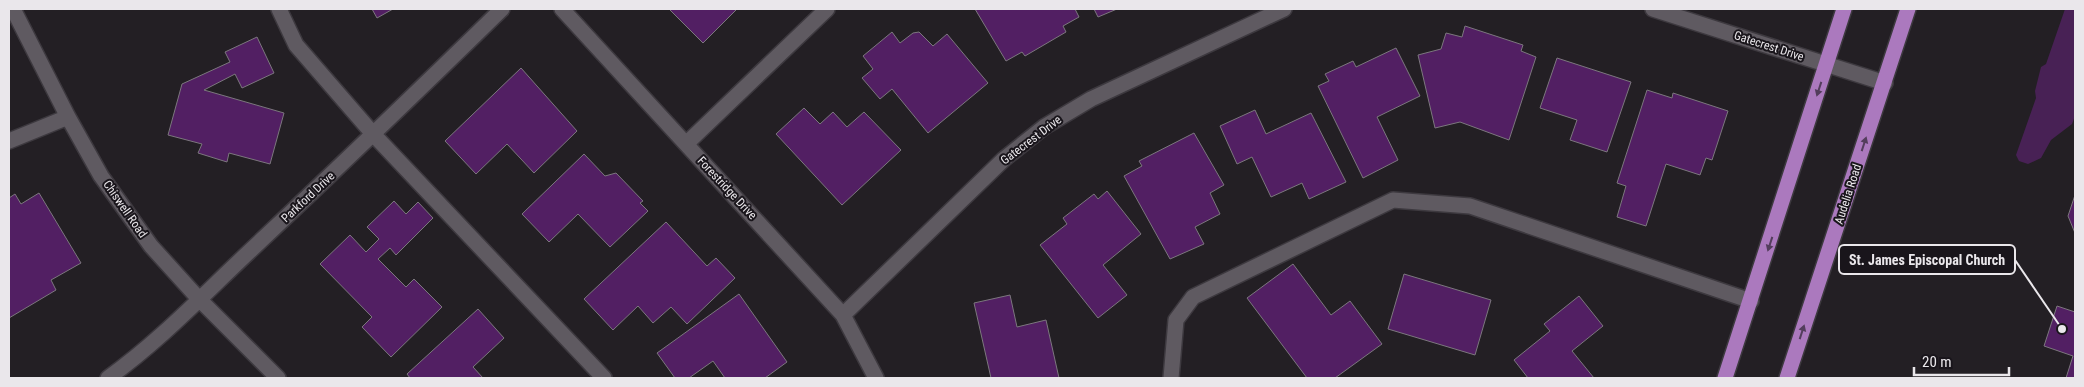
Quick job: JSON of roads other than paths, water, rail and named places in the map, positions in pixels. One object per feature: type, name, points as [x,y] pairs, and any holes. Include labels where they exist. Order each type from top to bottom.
[{"type":"main road","points":[[1725,378],[1844,9]]},
{"type":"main road","name":"Audelia Road","points":[[1787,378],[1908,9]]},
{"type":"street","name":"Chiswell Road","points":[[13,9],[68,117],[101,176],[151,246],[199,299],[278,378]]},
{"type":"street","points":[[279,9],[296,45],[374,134],[604,378]]},
{"type":"street","name":"Parkford Drive","points":[[108,378],[133,360],[199,299],[374,134],[502,9]]},
{"type":"street","name":"Forestridge Drive","points":[[562,9],[843,315],[876,378]]},
{"type":"street","points":[[686,144],[828,9]]},
{"type":"street","name":"Gatecrest Drive","points":[[843,315],[1004,159],[1044,127],[1091,100],[1284,9]]},
{"type":"street","name":"Gatecrest Drive","points":[[1653,9],[1884,82]]},
{"type":"street","points":[[9,141],[68,117]]},
{"type":"street","points":[[1171,378],[1176,320],[1192,297],[1393,200],[1470,206],[1751,301]]},
{"type":"place","name":"St. James Episcopal Church","points":[[2062,329]]}]
